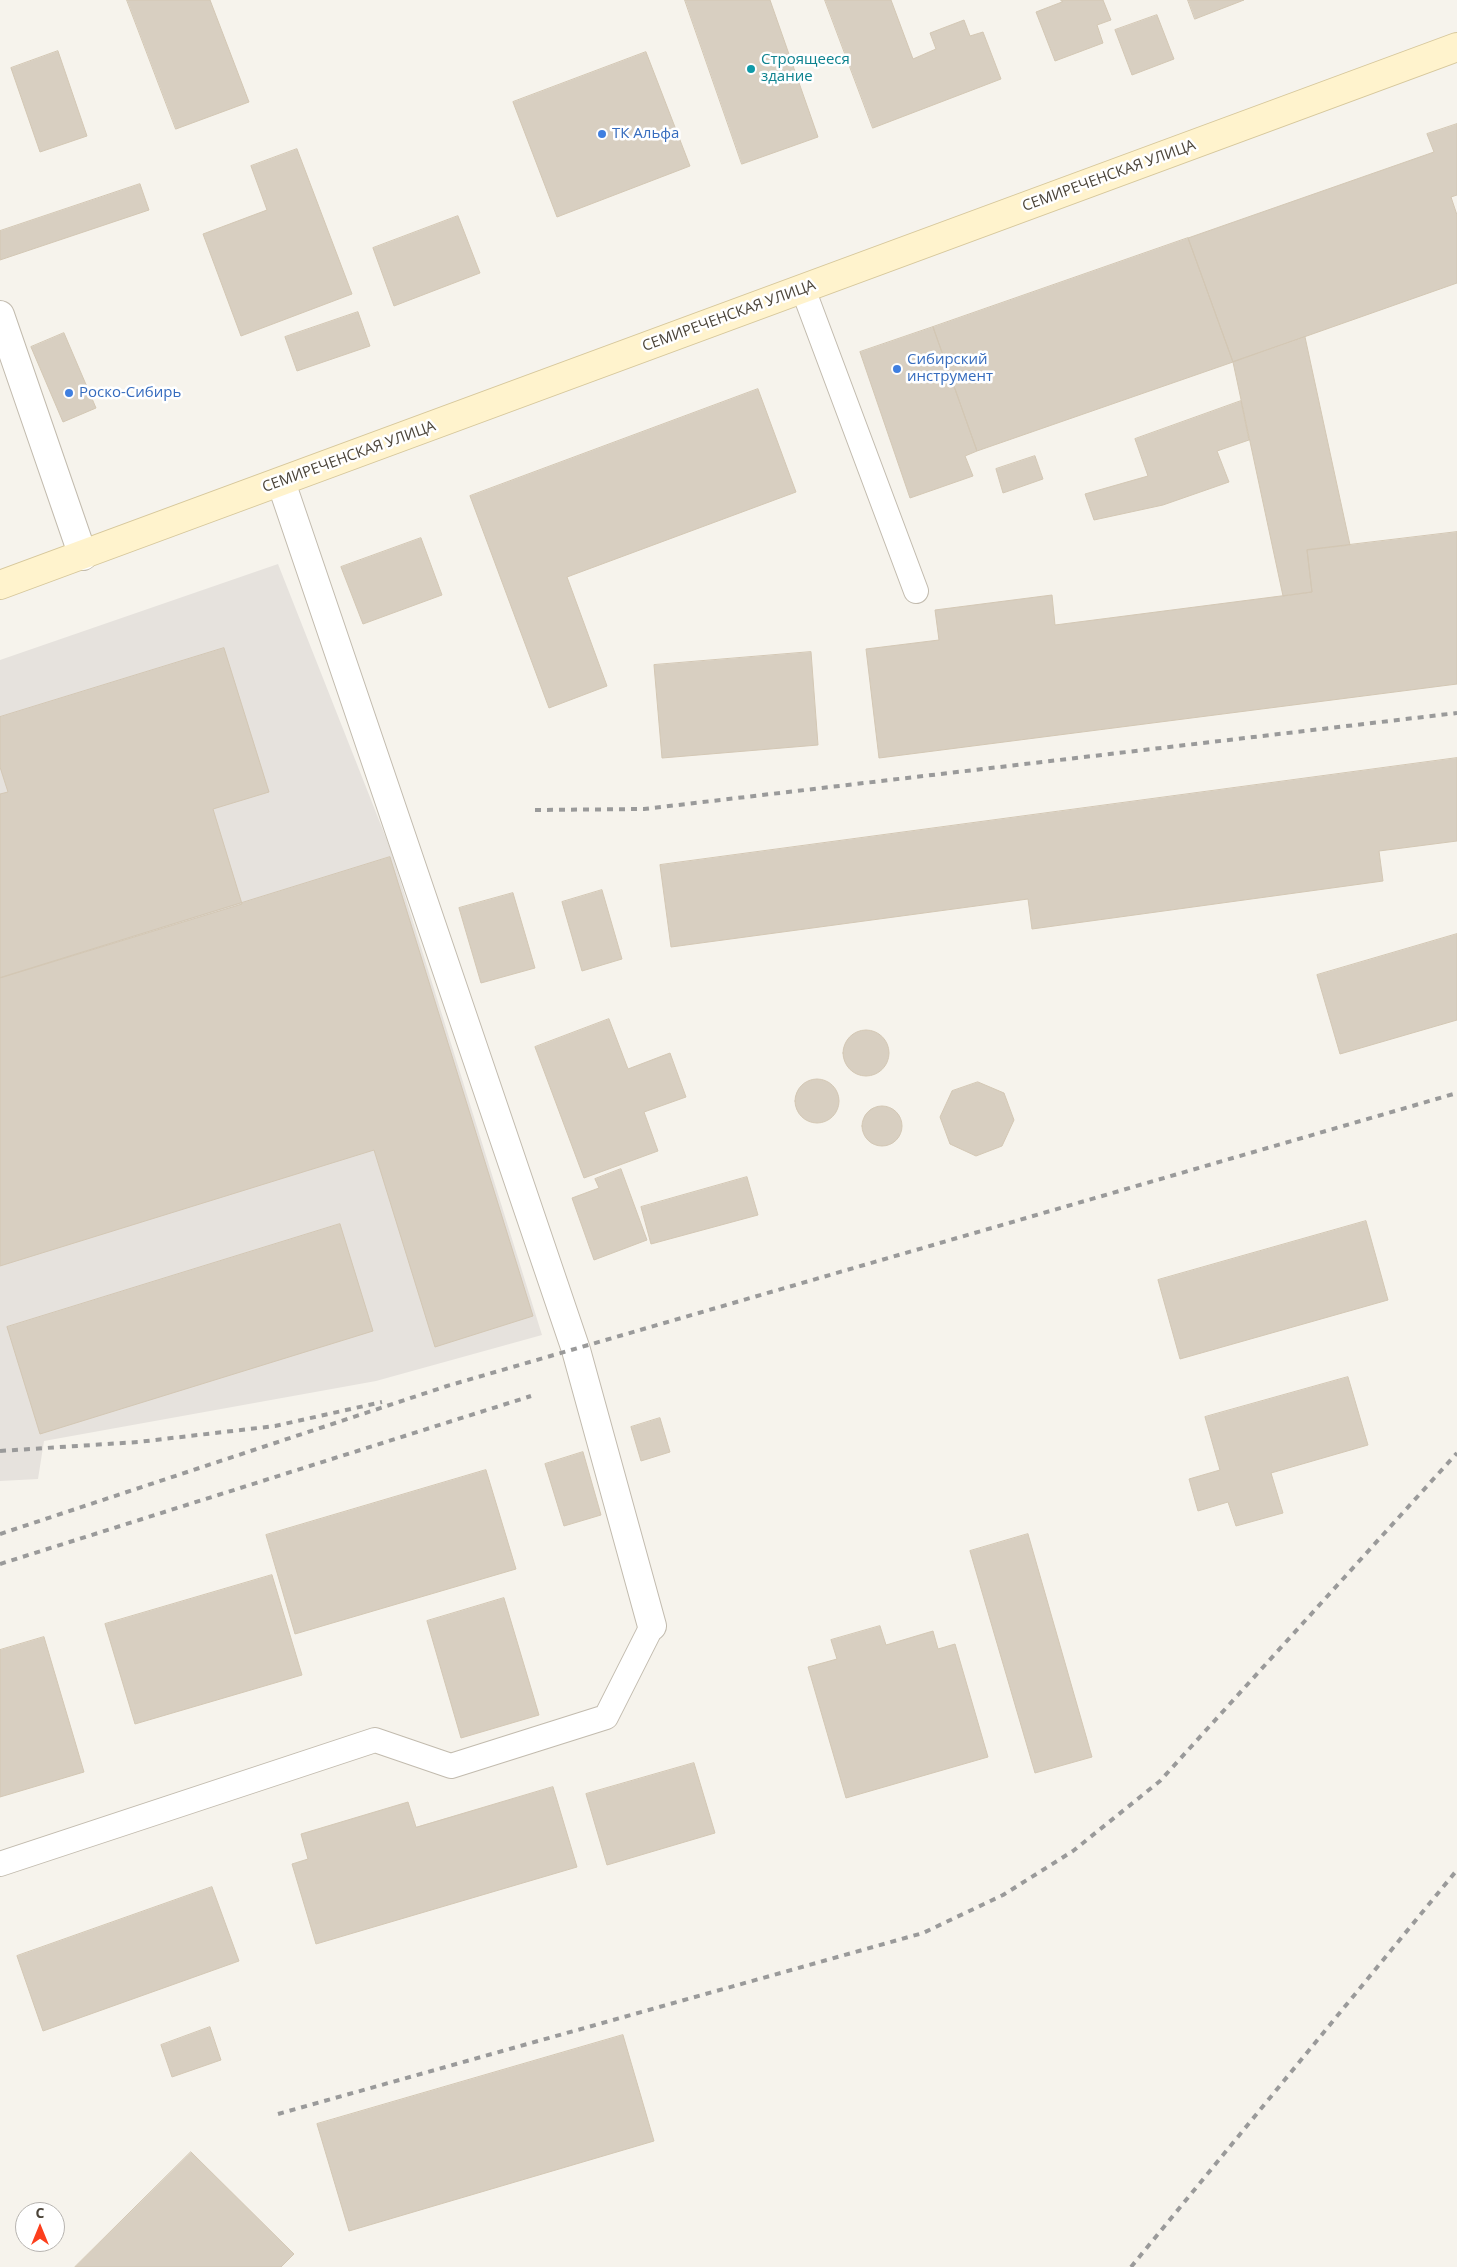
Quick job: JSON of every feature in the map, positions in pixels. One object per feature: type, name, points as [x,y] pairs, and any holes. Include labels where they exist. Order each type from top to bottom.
[{"type":"main road","name":"СЕМИРЕЧЕНСКАЯ УЛИЦА","points":[[0,585],[83,556],[1457,47]]},
{"type":"street","points":[[0,315],[83,556]]},
{"type":"street","points":[[281,482],[576,1350],[652,1626]]},
{"type":"lane","points":[[804,289],[916,591]]},
{"type":"lane","points":[[0,1864],[375,1740],[451,1766],[606,1717],[652,1626]]},
{"type":"shaded area","points":[[278,564],[390,848],[542,1335],[376,1381],[44,1441],[38,1479],[0,1481],[0,660]]},
{"type":"building","points":[[127,0],[210,0],[249,102],[176,129]]},
{"type":"building","name":"Строящееся здание","points":[[685,0],[770,0],[818,137],[742,164]]},
{"type":"building","points":[[825,0],[891,0],[913,59],[936,49],[930,33],[964,20],[970,36],[983,32],[1001,79],[873,128]]},
{"type":"building","points":[[1061,0],[1103,0],[1111,20],[1097,25],[1103,43],[1055,61],[1036,12],[1062,2]]},
{"type":"building","points":[[1188,0],[1244,0],[1195,19]]},
{"type":"building","points":[[1157,15],[1174,59],[1132,75],[1115,30]]},
{"type":"building","points":[[58,51],[87,136],[40,152],[11,68]]},
{"type":"building","name":"ТК Альфа","points":[[646,52],[690,166],[557,217],[513,102]]},
{"type":"building","points":[[1457,124],[1457,195],[1451,197],[1457,215],[1457,283],[1233,362],[1188,238],[1434,152],[1427,134]]},
{"type":"building","points":[[297,149],[352,294],[241,336],[203,234],[267,210],[251,166]]},
{"type":"building","points":[[140,184],[149,210],[0,260],[0,231]]},
{"type":"building","points":[[458,216],[480,273],[394,306],[373,248]]},
{"type":"building","points":[[1188,238],[1233,362],[977,451],[933,327]]},
{"type":"building","points":[[358,312],[370,346],[297,371],[285,337]]},
{"type":"building","points":[[933,327],[977,451],[965,456],[973,476],[910,498],[860,352]]},
{"type":"building","points":[[64,333],[96,408],[63,422],[31,347]]},
{"type":"building","points":[[1305,337],[1350,545],[1307,550],[1312,592],[1283,596],[1233,362]]},
{"type":"building","points":[[758,389],[796,492],[567,577],[607,686],[549,708],[470,496]]},
{"type":"building","points":[[1241,401],[1249,440],[1217,451],[1229,482],[1163,505],[1094,520],[1085,494],[1148,476],[1135,439]]},
{"type":"building","points":[[1035,456],[1043,479],[1003,493],[996,469]]},
{"type":"building","points":[[1457,532],[1457,684],[879,758],[866,649],[939,640],[935,610],[1052,595],[1055,625],[1312,592],[1307,550]]},
{"type":"building","points":[[421,538],[442,595],[363,624],[341,567]]},
{"type":"building","points":[[224,648],[269,792],[213,809],[242,904],[0,978],[0,794],[8,792],[0,767],[0,717]]},
{"type":"building","points":[[811,652],[818,745],[662,758],[654,665]]},
{"type":"building","points":[[1457,758],[1457,841],[1379,851],[1383,881],[1032,929],[1028,899],[671,947],[660,865]]},
{"type":"building","points":[[390,857],[533,1316],[435,1347],[374,1150],[0,1266],[0,978]]},
{"type":"building","points":[[602,890],[622,959],[582,971],[562,902]]},
{"type":"building","points":[[513,893],[535,968],[481,983],[459,908]]},
{"type":"building","points":[[1457,934],[1457,1020],[1340,1054],[1317,975]]},
{"type":"building","points":[[609,1019],[628,1069],[670,1053],[686,1097],[644,1112],[658,1151],[584,1178],[535,1047]]},
{"type":"building","points":[[866,1030],[879,1034],[885,1040],[889,1053],[885,1066],[879,1072],[866,1076],[853,1072],[847,1066],[843,1053],[847,1040],[853,1034]]},
{"type":"building","points":[[821,1079],[833,1085],[838,1092],[838,1110],[833,1117],[826,1122],[813,1123],[805,1120],[798,1113],[795,1097],[798,1089],[805,1082]]},
{"type":"building","points":[[978,1082],[1004,1093],[1014,1120],[1002,1146],[976,1156],[950,1144],[940,1117],[952,1091]]},
{"type":"building","points":[[886,1106],[893,1109],[899,1115],[902,1126],[901,1134],[893,1143],[886,1146],[878,1146],[871,1143],[863,1134],[862,1122],[865,1115],[874,1107]]},
{"type":"building","points":[[621,1169],[647,1240],[594,1260],[572,1198],[599,1188],[595,1179]]},
{"type":"building","points":[[747,1177],[758,1215],[651,1244],[641,1207]]},
{"type":"building","points":[[1366,1221],[1388,1300],[1180,1359],[1158,1280]]},
{"type":"building","points":[[340,1224],[373,1331],[40,1434],[7,1327]]},
{"type":"building","points":[[1348,1377],[1368,1445],[1271,1473],[1283,1513],[1236,1526],[1228,1502],[1198,1511],[1189,1479],[1220,1470],[1205,1417]]},
{"type":"building","points":[[660,1418],[670,1452],[641,1461],[631,1427]]},
{"type":"building","points":[[583,1452],[601,1515],[564,1526],[545,1464]]},
{"type":"building","points":[[486,1470],[516,1569],[295,1634],[266,1535]]},
{"type":"building","points":[[1028,1534],[1092,1757],[1035,1773],[970,1551]]},
{"type":"building","points":[[272,1575],[302,1675],[135,1724],[105,1624]]},
{"type":"building","points":[[504,1598],[539,1715],[461,1738],[427,1621]]},
{"type":"building","points":[[880,1626],[886,1645],[933,1631],[938,1649],[955,1644],[988,1757],[846,1798],[808,1667],[837,1659],[831,1640]]},
{"type":"building","points":[[44,1637],[84,1772],[0,1797],[0,1650]]},
{"type":"building","points":[[694,1763],[715,1833],[607,1865],[586,1794]]},
{"type":"building","points":[[553,1787],[577,1867],[316,1944],[292,1864],[308,1859],[301,1834],[408,1802],[416,1827]]},
{"type":"building","points":[[212,1887],[239,1961],[43,2031],[17,1956]]},
{"type":"building","points":[[210,2027],[221,2060],[172,2077],[161,2045]]},
{"type":"building","points":[[623,2035],[654,2141],[349,2231],[317,2124]]},
{"type":"building","points":[[191,2152],[294,2254],[281,2267],[75,2267]]},
{"type":"railway","points":[[535,810],[644,809],[1457,713]]},
{"type":"railway","points":[[0,1534],[447,1386],[1457,1093]]},
{"type":"railway","points":[[0,1564],[531,1396]]},
{"type":"railway","points":[[0,1451],[138,1442],[275,1426],[382,1402]]},
{"type":"railway","points":[[278,2114],[923,1933],[1003,1895],[1073,1851],[1160,1781],[1457,1453]]},
{"type":"railway","points":[[1131,2267],[1457,1870]]},
{"type":"place","name":"Строящееся здание","points":[[751,69]]},
{"type":"place","name":"ТК Альфа","points":[[602,134]]},
{"type":"place","name":"Сибирский инструмент","points":[[897,369]]},
{"type":"place","name":"Роско-Сибирь","points":[[69,393]]}]
